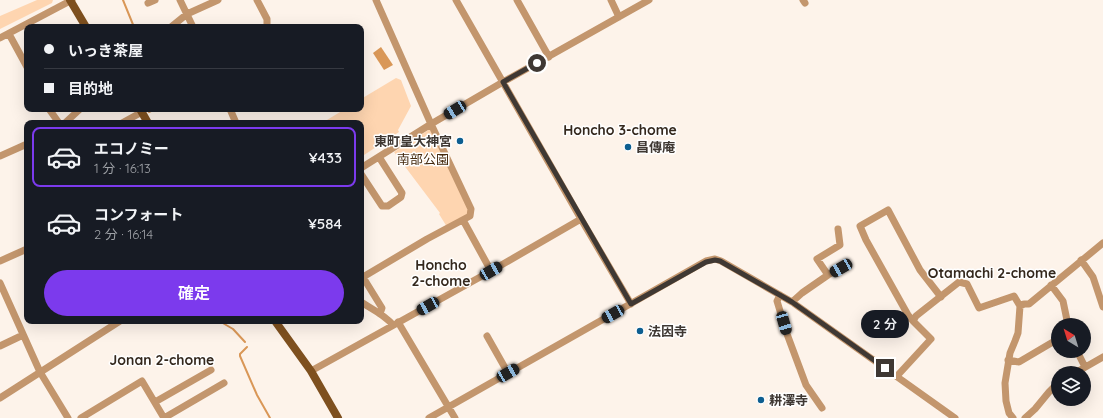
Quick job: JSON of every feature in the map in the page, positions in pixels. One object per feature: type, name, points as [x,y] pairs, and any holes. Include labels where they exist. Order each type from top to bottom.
[{"type":"main road","points":[[71,0],[84,24]]},
{"type":"main road","points":[[277,324],[311,371],[338,418]]},
{"type":"street","points":[[27,24],[71,0]]},
{"type":"street","points":[[180,0],[192,24]]},
{"type":"street","points":[[175,24],[187,14],[218,0]]},
{"type":"street","points":[[257,0],[267,19],[267,24]]},
{"type":"street","points":[[364,274],[470,216],[471,208],[431,124],[376,0]]},
{"type":"street","points":[[456,0],[631,304]]},
{"type":"street","points":[[517,0],[548,57]]},
{"type":"street","points":[[611,0],[619,17]]},
{"type":"street","points":[[364,166],[431,124],[503,82],[649,0]]},
{"type":"street","points":[[0,38],[24,26]]},
{"type":"street","points":[[9,34],[24,62]]},
{"type":"street","points":[[68,120],[77,112]]},
{"type":"street","points":[[127,120],[139,112]]},
{"type":"street","points":[[0,155],[24,145]]},
{"type":"street","points":[[364,179],[382,206],[388,206],[401,197],[402,193],[379,157]]},
{"type":"street","points":[[897,376],[931,339],[908,315],[860,226],[888,210],[920,270],[941,297]]},
{"type":"street","points":[[311,371],[581,219]]},
{"type":"street","points":[[463,220],[491,271]]},
{"type":"street","points":[[828,275],[817,259],[840,245],[838,229]]},
{"type":"street","points":[[1020,306],[1029,304],[1103,243]]},
{"type":"street","points":[[0,261],[24,250]]},
{"type":"street","points":[[429,418],[706,262],[715,260],[727,264],[792,302],[955,418]]},
{"type":"street","points":[[1081,260],[1100,289],[1103,307]]},
{"type":"street","points":[[792,302],[802,293],[841,268]]},
{"type":"street","points":[[364,278],[382,308],[380,314]]},
{"type":"street","points":[[913,321],[916,316],[959,282],[967,284],[978,308],[1014,296],[1020,306],[1018,333],[1008,360],[1005,383],[1006,401],[1009,414],[1013,418]]},
{"type":"street","points":[[0,283],[40,372],[68,418]]},
{"type":"street","points":[[1051,285],[1062,301],[1066,318]]},
{"type":"street","points":[[780,295],[777,301],[787,334],[806,385],[822,408]]},
{"type":"street","points":[[364,304],[390,322],[396,324],[455,418]]},
{"type":"street","points":[[0,398],[115,324]]},
{"type":"street","points":[[0,346],[23,335]]},
{"type":"street","points":[[487,336],[508,373]]},
{"type":"street","points":[[1008,360],[1019,362],[1051,343]]},
{"type":"street","points":[[1087,366],[1103,357]]},
{"type":"street","points":[[155,402],[211,370]]},
{"type":"street","points":[[81,418],[142,381],[164,418],[224,383]]},
{"type":"street","points":[[1025,418],[1035,409],[1051,390]]},
{"type":"green space","points":[[37,0],[53,0],[52,3],[0,29],[0,16]]},
{"type":"green space","points":[[396,78],[401,80],[411,106],[398,130],[399,132],[364,155],[364,120],[327,120],[340,112],[364,112],[364,97]]},
{"type":"green space","name":"南部公園","points":[[430,129],[469,210],[468,214],[447,227],[439,214],[440,213],[394,152]]},
{"type":"shaded area","points":[[381,47],[393,65],[384,70],[373,53]]},
{"type":"waterway","points":[[123,0],[133,24]]},
{"type":"waterway","points":[[224,324],[233,329],[245,342]]},
{"type":"waterway","points":[[247,347],[240,354],[240,356],[257,395],[270,418]]},
{"type":"place","name":"東町皇大神宮","points":[[460,141]]},
{"type":"place","name":"昌傳庵","points":[[628,147]]},
{"type":"place","name":"法因寺","points":[[640,331]]},
{"type":"place","name":"耕澤寺","points":[[761,400]]},
{"type":"district","name":"Honcho 3-chome","points":[[620,130]]},
{"type":"district","name":"Otamachi 2-chome","points":[[992,273]]},
{"type":"district","name":"Honcho 2-chome","points":[[441,274]]},
{"type":"district","name":"Jonan 2-chome","points":[[162,360]]},
{"type":"route","points":[[537,63],[503,82],[631,304],[710,260],[720,261],[792,302],[885,368]]}]
